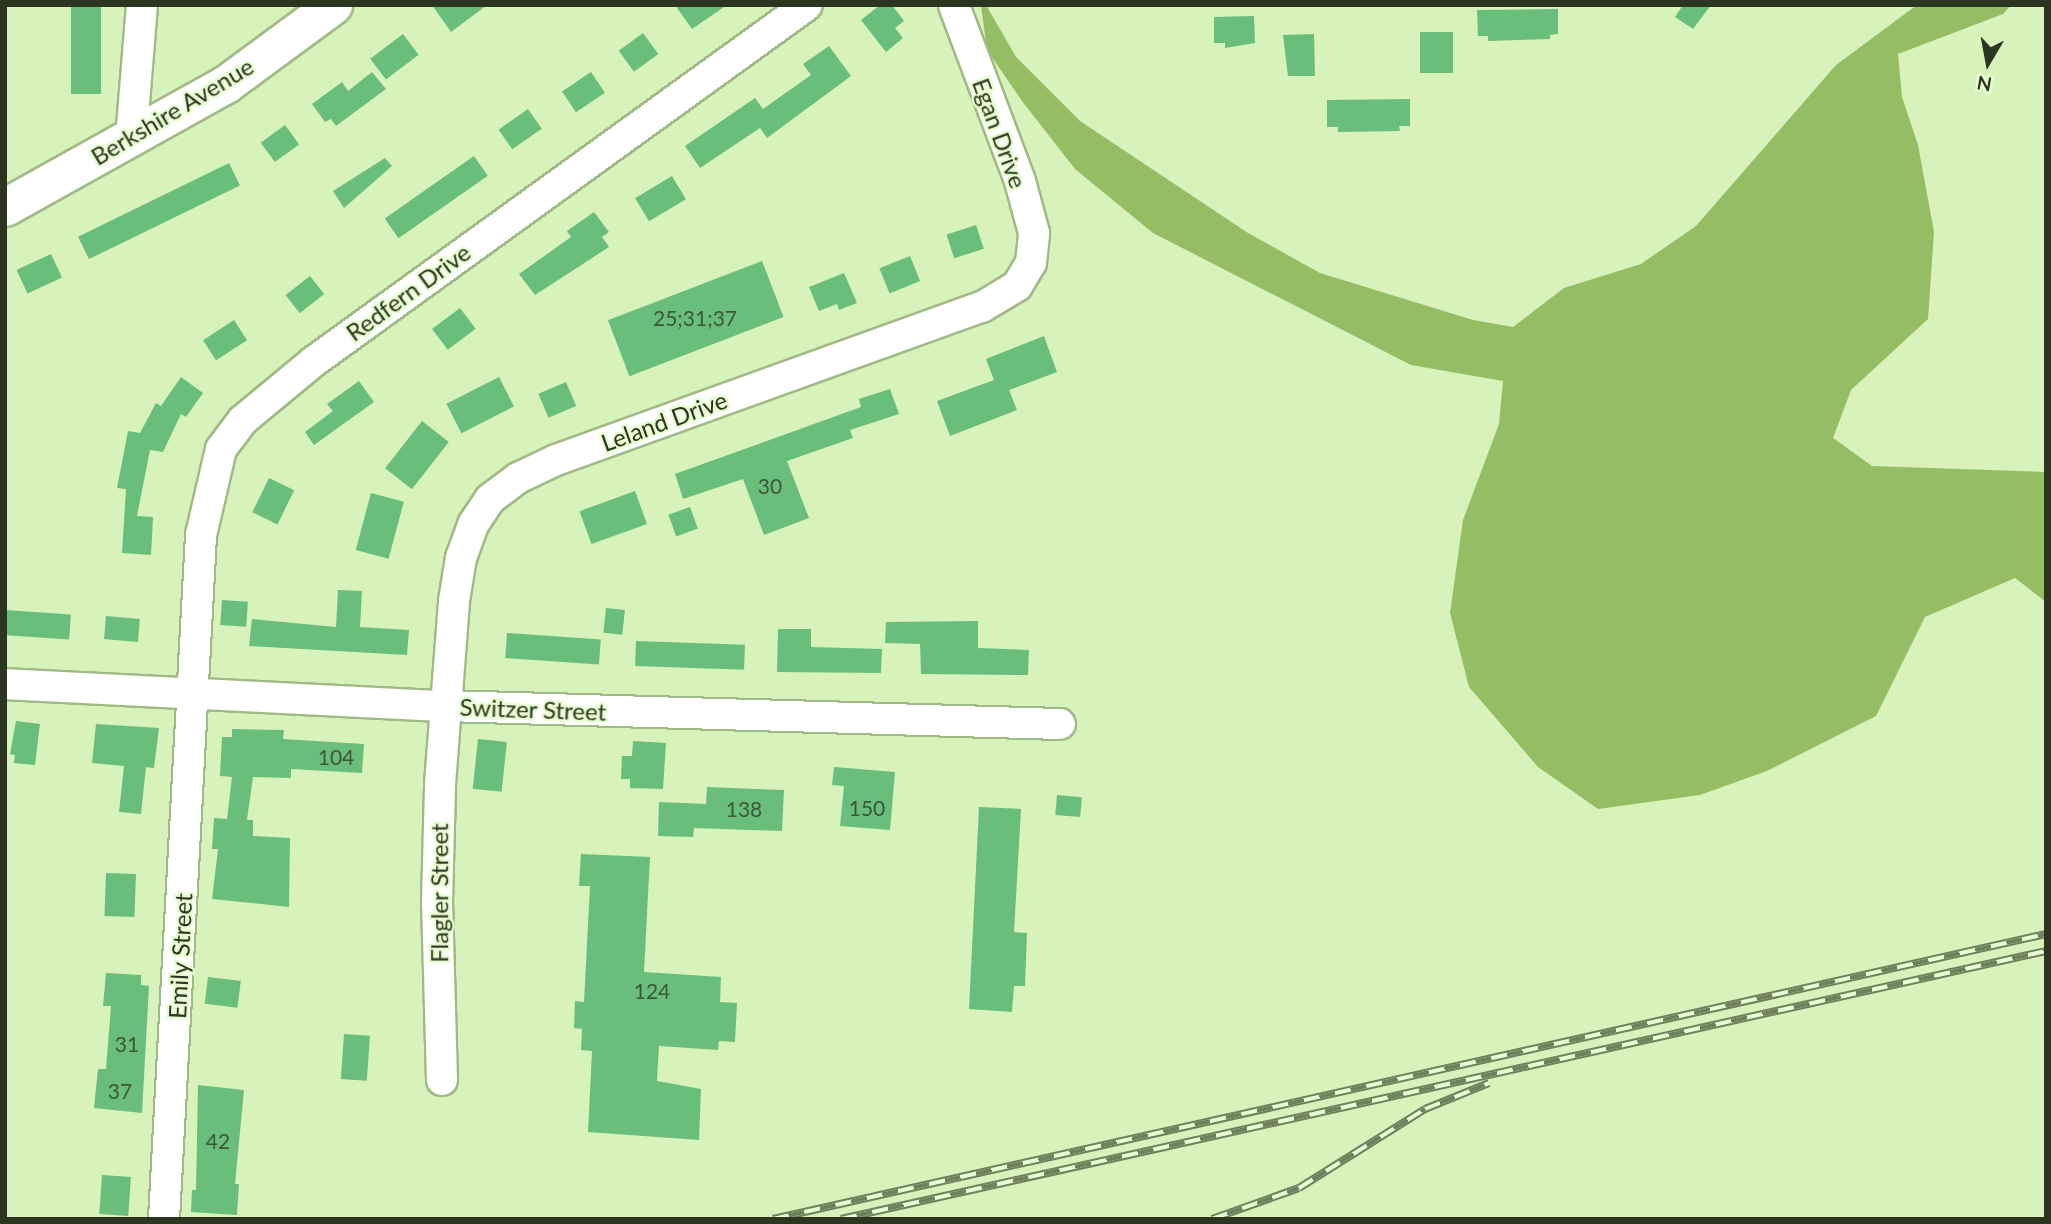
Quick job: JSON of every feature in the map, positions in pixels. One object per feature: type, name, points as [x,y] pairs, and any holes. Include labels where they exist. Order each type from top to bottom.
[{"type":"main road","name":"Berkshire Avenue","points":[[5,207],[226,84],[334,5]]},
{"type":"street","points":[[131,139],[142,5]]},
{"type":"street","name":"Redfern Drive","points":[[192,692],[205,503],[221,449],[243,420],[399,298],[807,5]]},
{"type":"street","name":"Egan Drive","points":[[954,5],[1020,181],[1034,233],[1031,263]]},
{"type":"street","name":"Leland Drive","points":[[446,706],[461,558],[474,523],[490,499],[518,478],[556,460],[982,307],[1017,286],[1031,263]]},
{"type":"street","name":"Switzer Street","points":[[5,684],[446,706],[1060,724]]},
{"type":"street","name":"Emily Street","points":[[164,1219],[192,692]]},
{"type":"street","name":"Flagler Street","points":[[442,1080],[437,902],[446,706]]},
{"type":"shaded area","points":[[981,5],[986,5],[1016,57],[1080,121],[1248,233],[1320,273],[1473,320],[1513,327],[1564,288],[1641,264],[1696,226],[1836,65],[1917,5],[2011,5],[2003,14],[1898,54],[1902,97],[1918,145],[1934,232],[1928,319],[1851,390],[1833,438],[1872,466],[2046,472],[2046,602],[2015,578],[1925,617],[1876,716],[1767,771],[1700,795],[1598,809],[1538,767],[1469,687],[1450,613],[1463,520],[1499,424],[1503,381],[1411,365],[1153,233],[1075,169],[1022,101],[987,50]]},
{"type":"building","points":[[71,5],[101,5],[101,94],[71,94]]},
{"type":"building","points":[[432,5],[487,5],[451,32]]},
{"type":"building","points":[[675,5],[727,5],[692,29]]},
{"type":"building","points":[[880,5],[892,5],[904,21],[895,28],[903,38],[886,52],[861,20]]},
{"type":"building","points":[[1683,5],[1711,5],[1693,29],[1675,17]]},
{"type":"building","points":[[1558,9],[1558,34],[1550,35],[1550,39],[1488,41],[1488,36],[1478,36],[1477,10]]},
{"type":"building","points":[[1254,16],[1255,43],[1225,48],[1225,43],[1214,43],[1214,17]]},
{"type":"building","points":[[1420,32],[1453,32],[1453,73],[1420,73]]},
{"type":"building","points":[[643,33],[658,54],[634,72],[619,51]]},
{"type":"building","points":[[403,34],[419,55],[386,79],[370,59]]},
{"type":"building","points":[[1314,34],[1315,76],[1288,76],[1283,35]]},
{"type":"building","points":[[829,46],[851,76],[767,138],[760,128],[700,168],[685,146],[755,98],[763,109],[811,75],[803,64]]},
{"type":"building","points":[[372,72],[386,89],[336,126],[331,119],[325,122],[312,104],[342,82],[348,91]]},
{"type":"building","points":[[591,72],[605,93],[576,112],[562,92]]},
{"type":"building","points":[[1410,99],[1410,126],[1399,126],[1400,131],[1338,132],[1338,127],[1327,127],[1327,100]]},
{"type":"building","points":[[528,109],[542,129],[512,149],[499,130]]},
{"type":"building","points":[[285,125],[299,144],[275,162],[261,143]]},
{"type":"building","points":[[474,156],[488,176],[398,238],[385,219]]},
{"type":"building","points":[[385,158],[392,166],[344,208],[333,191]]},
{"type":"building","points":[[229,163],[240,185],[89,259],[78,237]]},
{"type":"building","points":[[672,176],[686,199],[649,221],[635,198]]},
{"type":"building","points":[[594,212],[609,232],[602,237],[609,247],[535,295],[519,274],[571,237],[567,231]]},
{"type":"building","points":[[976,225],[984,249],[954,258],[947,235]]},
{"type":"building","points":[[51,254],[62,278],[28,294],[17,270]]},
{"type":"building","points":[[910,256],[920,281],[890,293],[879,268]]},
{"type":"building","points":[[762,261],[784,317],[629,376],[608,320]]},
{"type":"building","points":[[844,273],[857,303],[839,310],[837,304],[819,311],[809,287]]},
{"type":"building","points":[[310,276],[324,294],[300,313],[286,295]]},
{"type":"building","points":[[460,308],[476,329],[448,350],[432,329]]},
{"type":"building","points":[[234,320],[247,340],[216,360],[203,340]]},
{"type":"building","points":[[1044,336],[1057,372],[1009,390],[1017,410],[950,436],[937,401],[994,380],[986,359]]},
{"type":"building","points":[[181,377],[203,393],[186,417],[181,414],[163,452],[150,450],[137,516],[153,517],[151,555],[122,553],[126,489],[117,488],[128,431],[140,433],[156,403],[161,406]]},
{"type":"building","points":[[499,377],[514,406],[461,433],[446,404]]},
{"type":"building","points":[[359,381],[374,402],[314,445],[305,432],[333,411],[327,404]]},
{"type":"building","points":[[566,382],[576,406],[549,418],[538,394]]},
{"type":"building","points":[[890,389],[899,414],[850,430],[853,438],[787,461],[809,518],[764,535],[743,479],[683,499],[675,474],[861,407],[859,399]]},
{"type":"building","points":[[422,421],[449,442],[412,489],[385,468]]},
{"type":"building","points":[[269,478],[294,490],[278,524],[252,512]]},
{"type":"building","points":[[635,491],[647,524],[592,544],[580,511]]},
{"type":"building","points":[[371,493],[404,502],[389,559],[356,550]]},
{"type":"building","points":[[690,507],[698,529],[676,536],[668,515]]},
{"type":"building","points":[[338,590],[362,591],[360,627],[409,630],[407,655],[249,646],[252,619],[336,627]]},
{"type":"building","points":[[222,600],[248,602],[246,627],[220,625]]},
{"type":"building","points":[[606,608],[625,610],[622,635],[603,633]]},
{"type":"building","points":[[5,610],[71,615],[69,640],[5,635]]},
{"type":"building","points":[[106,616],[140,619],[138,642],[104,639]]},
{"type":"building","points":[[978,621],[978,648],[1029,650],[1028,675],[921,674],[920,644],[885,643],[886,622]]},
{"type":"building","points":[[778,629],[811,629],[811,647],[882,649],[881,673],[777,672]]},
{"type":"building","points":[[507,633],[601,640],[599,664],[505,658]]},
{"type":"building","points":[[636,641],[745,645],[744,670],[635,666]]},
{"type":"building","points":[[16,721],[40,724],[35,765],[14,763],[15,755],[10,754]]},
{"type":"building","points":[[96,724],[159,728],[154,768],[146,767],[141,814],[119,812],[124,766],[92,763]]},
{"type":"building","points":[[232,729],[284,730],[283,739],[364,744],[362,773],[291,769],[291,778],[253,777],[247,820],[253,820],[253,836],[290,838],[289,907],[212,899],[218,849],[212,849],[214,818],[227,819],[232,777],[220,776],[222,737],[232,737]]},
{"type":"building","points":[[478,739],[507,742],[502,792],[473,789]]},
{"type":"building","points":[[633,741],[666,743],[663,789],[630,788],[630,779],[621,779],[622,756],[632,756]]},
{"type":"building","points":[[834,767],[895,772],[890,830],[840,826],[844,786],[832,785]]},
{"type":"building","points":[[707,787],[784,790],[782,831],[694,828],[693,837],[658,836],[659,802],[706,804]]},
{"type":"building","points":[[1057,795],[1082,797],[1080,817],[1055,815]]},
{"type":"building","points":[[979,807],[1021,809],[1014,932],[1027,933],[1025,986],[1014,986],[1012,1012],[969,1009]]},
{"type":"building","points":[[581,854],[650,857],[644,972],[721,977],[720,1002],[737,1003],[735,1042],[719,1041],[718,1050],[659,1046],[657,1081],[701,1089],[699,1140],[588,1132],[592,1051],[581,1050],[582,1029],[574,1028],[575,1001],[584,1002],[590,886],[579,886]]},
{"type":"building","points":[[106,873],[136,874],[134,917],[104,916]]},
{"type":"building","points":[[106,973],[141,975],[141,985],[149,986],[142,1113],[94,1108],[98,1069],[106,1069],[111,1006],[103,1006]]},
{"type":"building","points":[[208,977],[241,981],[237,1008],[205,1004]]},
{"type":"building","points":[[344,1034],[370,1036],[367,1081],[341,1079]]},
{"type":"building","points":[[198,1085],[244,1090],[235,1184],[239,1184],[237,1215],[191,1212],[192,1190],[196,1190]]},
{"type":"building","points":[[102,1175],[131,1177],[128,1216],[99,1214]]},
{"type":"railway","points":[[773,1219],[2046,934]]},
{"type":"railway","points":[[841,1219],[2046,951]]},
{"type":"railway","points":[[1212,1219],[1299,1188],[1425,1109],[1489,1083]]}]
